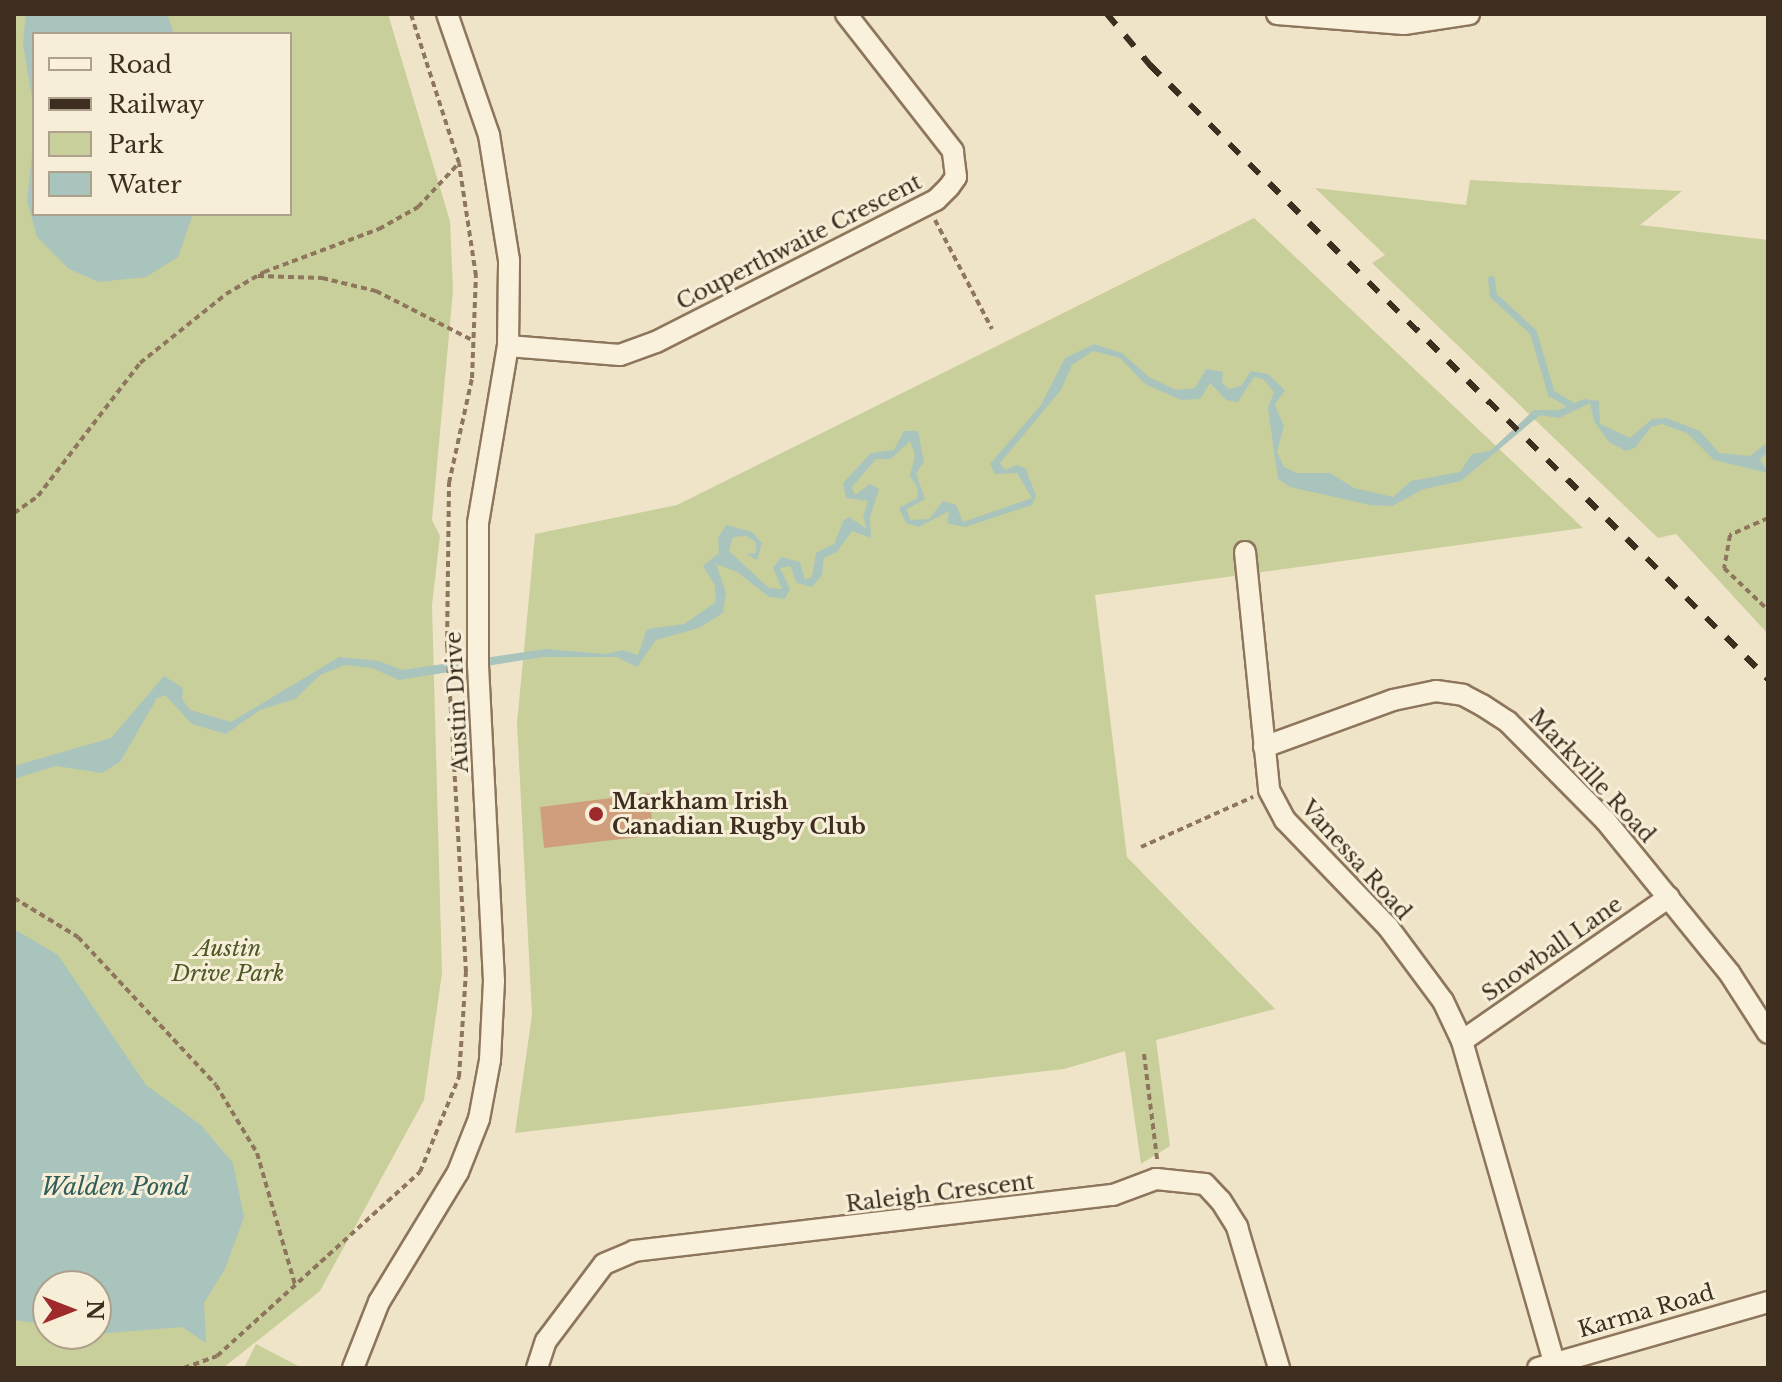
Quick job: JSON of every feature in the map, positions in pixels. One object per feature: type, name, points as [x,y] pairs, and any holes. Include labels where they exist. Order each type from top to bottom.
[{"type":"street","name":"Austin Drive","points":[[353,1368],[379,1302],[458,1172],[479,1119],[490,1060],[494,981],[478,665],[478,523],[508,346],[509,260],[498,171],[480,102],[447,14]]},
{"type":"street","name":"Couperthwaite Crescent","points":[[508,346],[587,354],[632,351],[926,204],[956,177],[953,151],[846,14]]},
{"type":"street","points":[[1277,14],[1404,24],[1469,14]]},
{"type":"street","name":"Vanessa Road","points":[[1245,552],[1269,790],[1285,820],[1388,927],[1443,1001],[1462,1041],[1546,1365]]},
{"type":"street","name":"Markville Road","points":[[1264,747],[1393,700],[1436,691],[1463,695],[1508,722],[1605,820],[1730,974],[1768,1033]]},
{"type":"street","name":"Snowball Lane","points":[[1462,1041],[1669,897]]},
{"type":"street","name":"Raleigh Crescent","points":[[537,1368],[546,1341],[604,1264],[634,1251],[1113,1195],[1160,1180],[1205,1184],[1221,1201],[1237,1227],[1279,1368]]},
{"type":"street","name":"Karma Road","points":[[1546,1365],[1768,1302]]},
{"type":"path","points":[[184,1368],[217,1356],[420,1172],[459,1077],[466,972],[447,647],[449,483],[472,378],[476,276],[459,163],[411,14]]},
{"type":"path","points":[[14,513],[38,496],[140,363],[226,294],[257,276],[379,229],[418,207],[459,163]]},
{"type":"path","points":[[926,204],[992,329]]},
{"type":"path","points":[[257,276],[322,278],[376,291],[474,341]]},
{"type":"path","points":[[1768,518],[1730,535],[1724,568],[1768,610]]},
{"type":"path","points":[[1141,847],[1269,790]]},
{"type":"path","points":[[14,898],[78,937],[216,1085],[257,1153],[295,1285]]},
{"type":"path","points":[[1144,1054],[1160,1180]]},
{"type":"green space","name":"Austin Drive Park","points":[[14,14],[388,14],[450,221],[453,291],[432,520],[440,536],[432,605],[442,973],[424,1100],[320,1291],[223,1368],[14,1368]]},
{"type":"green space","points":[[1470,180],[1682,191],[1640,225],[1768,240],[1768,634],[1676,534],[1658,538],[1372,263],[1385,255],[1315,188],[1466,205]]},
{"type":"green space","points":[[1254,218],[1583,528],[1095,595],[1127,857],[1275,1009],[1156,1040],[1170,1146],[1141,1164],[1125,1051],[1064,1069],[515,1133],[532,1015],[517,723],[535,534],[677,505]]},
{"type":"green space","points":[[256,1344],[302,1368],[244,1368]]},
{"type":"water","points":[[26,14],[167,14],[173,32],[32,32],[32,99],[23,43]]},
{"type":"water","points":[[32,154],[32,216],[192,216],[178,257],[146,277],[99,282],[69,269],[37,237],[27,201]]},
{"type":"water","points":[[1094,344],[1122,353],[1149,377],[1176,390],[1195,388],[1206,369],[1223,372],[1222,383],[1229,389],[1241,386],[1251,371],[1268,374],[1285,390],[1275,405],[1284,426],[1277,452],[1284,467],[1297,473],[1330,473],[1354,488],[1393,497],[1411,481],[1460,472],[1472,454],[1490,451],[1534,410],[1559,410],[1584,399],[1599,401],[1600,424],[1630,438],[1652,419],[1666,418],[1700,431],[1719,453],[1750,456],[1768,442],[1768,452],[1760,459],[1768,473],[1714,460],[1687,433],[1662,424],[1651,427],[1635,448],[1626,451],[1609,442],[1594,421],[1590,403],[1559,418],[1540,415],[1461,481],[1424,489],[1392,506],[1370,505],[1290,487],[1278,479],[1268,408],[1274,392],[1263,379],[1254,377],[1238,402],[1226,400],[1210,383],[1200,399],[1181,400],[1145,384],[1120,358],[1093,351],[1072,365],[1061,390],[1000,463],[1005,470],[1017,465],[1026,469],[1036,496],[1032,505],[965,527],[947,523],[949,511],[919,527],[906,523],[899,508],[917,498],[918,489],[910,476],[915,455],[910,441],[891,459],[876,459],[852,487],[855,495],[870,484],[879,489],[870,517],[871,538],[852,531],[837,552],[824,558],[822,575],[812,587],[797,583],[790,566],[780,568],[790,589],[785,599],[769,597],[737,572],[716,564],[726,592],[723,613],[699,628],[656,640],[637,667],[617,657],[543,657],[399,680],[372,668],[345,665],[320,675],[295,699],[260,710],[226,734],[192,724],[165,695],[157,698],[120,762],[102,773],[56,766],[14,779],[14,766],[111,738],[164,676],[183,688],[182,699],[190,710],[231,722],[339,657],[379,661],[402,670],[546,649],[606,654],[623,650],[638,655],[647,629],[684,624],[716,602],[715,586],[703,566],[719,553],[718,538],[726,525],[752,532],[762,543],[757,560],[746,554],[756,553],[756,542],[746,536],[733,537],[729,551],[769,588],[782,589],[773,568],[781,557],[800,562],[805,580],[812,577],[816,553],[834,544],[844,520],[849,517],[867,529],[863,516],[868,501],[846,498],[843,483],[871,453],[894,450],[904,431],[918,431],[924,462],[916,474],[925,499],[907,509],[910,520],[929,519],[943,501],[956,505],[963,522],[1032,498],[1017,473],[995,474],[990,464],[1041,405],[1065,358]]},
{"type":"water","name":"Walden Pond","points":[[14,929],[58,955],[146,1085],[201,1125],[233,1163],[244,1217],[225,1269],[204,1303],[206,1343],[182,1327],[112,1333],[112,1270],[32,1270],[32,1323],[14,1320]]},
{"type":"building","name":"Markham Irish Canadian Rugby Club","points":[[650,793],[652,821],[639,837],[544,848],[540,807]]},
{"type":"waterway","points":[[1491,279],[1493,295],[1533,332],[1551,393],[1571,405]]},
{"type":"railway","points":[[1107,14],[1150,65],[1768,679]]},
{"type":"place","name":"Markham Irish Canadian Rugby Club","points":[[596,814]]}]
